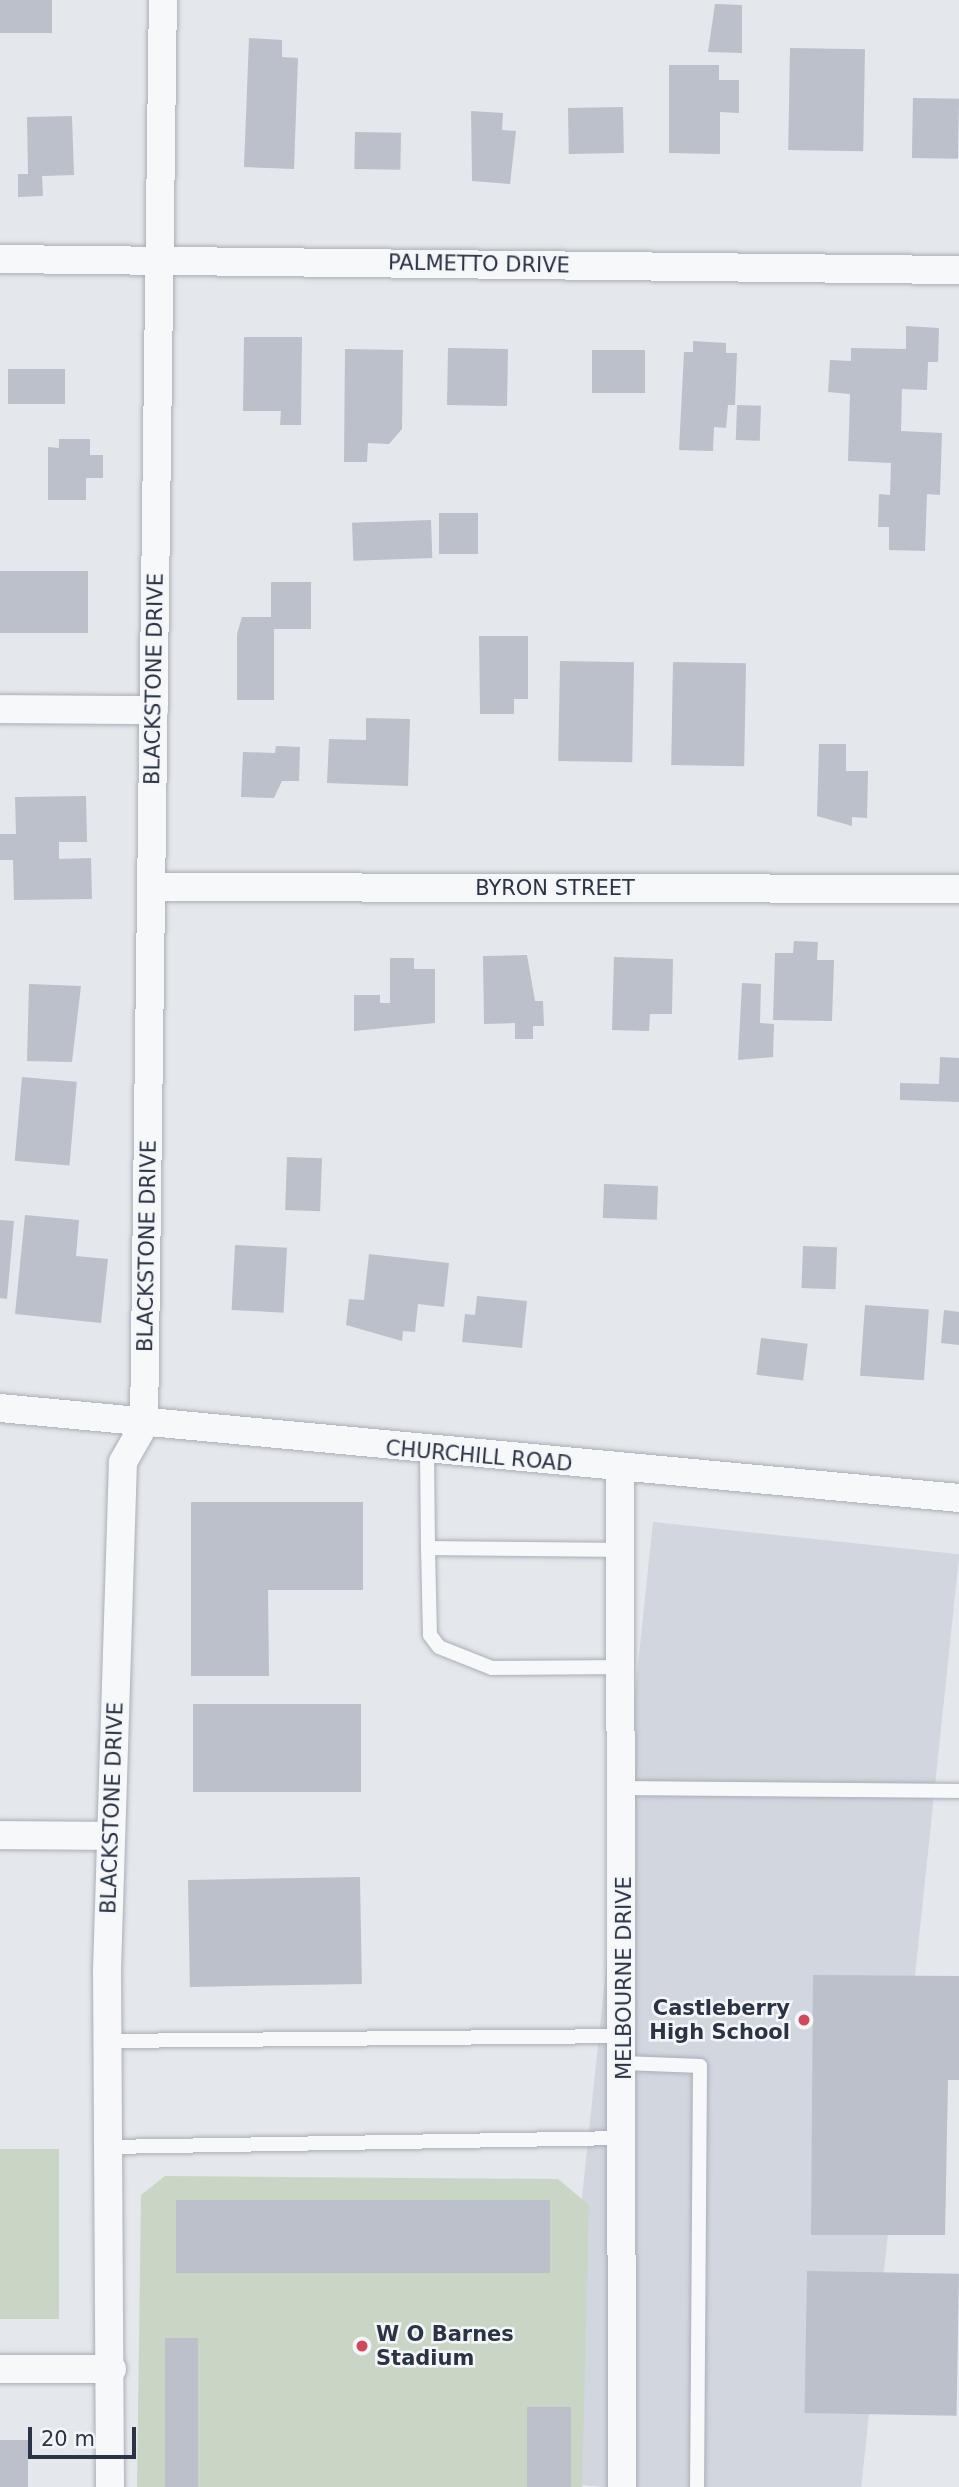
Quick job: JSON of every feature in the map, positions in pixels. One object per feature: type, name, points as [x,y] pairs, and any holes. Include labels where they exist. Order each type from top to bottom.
[{"type":"street","name":"BLACKSTONE DRIVE","points":[[110,2487],[112,2369],[107,2041],[111,1836],[123,1462],[144,1425],[163,0]]},
{"type":"street","name":"PALMETTO DRIVE","points":[[0,259],[959,270]]},
{"type":"street","points":[[0,709],[154,710]]},
{"type":"street","name":"BYRON STREET","points":[[152,887],[959,889]]},
{"type":"street","name":"CHURCHILL ROAD","points":[[0,1408],[144,1425],[959,1499]]},
{"type":"street","name":"MELBOURNE DRIVE","points":[[620,1468],[625,1788],[622,2487]]},
{"type":"street","points":[[0,1835],[111,1836]]},
{"type":"street","points":[[0,2369],[112,2369]]},
{"type":"lane","points":[[427,1451],[430,1635],[439,1647],[492,1668],[623,1667]]},
{"type":"lane","points":[[428,1548],[621,1550]]},
{"type":"lane","points":[[625,1788],[959,1791]]},
{"type":"lane","points":[[107,2041],[624,2049],[700,2066],[697,2487]]},
{"type":"lane","points":[[108,2147],[623,2138]]},
{"type":"shaded area","name":"Castleberry High School","points":[[653,1522],[959,1554],[861,2487],[602,2487],[552,2482]]},
{"type":"green space","points":[[0,2149],[59,2149],[59,2319],[0,2319]]},
{"type":"green space","name":"W O Barnes Stadium","points":[[165,2176],[558,2179],[589,2205],[582,2487],[137,2487],[141,2195]]},
{"type":"building","points":[[0,0],[52,0],[52,33],[0,33]]},
{"type":"building","points":[[715,4],[742,5],[742,53],[708,52]]},
{"type":"building","points":[[249,38],[282,40],[282,57],[298,58],[294,169],[244,167]]},
{"type":"building","points":[[790,48],[865,49],[863,151],[788,150]]},
{"type":"building","points":[[669,65],[719,65],[719,80],[739,80],[739,113],[720,112],[720,154],[669,153]]},
{"type":"building","points":[[913,98],[959,99],[958,159],[912,158]]},
{"type":"building","points":[[623,107],[624,153],[569,154],[568,108]]},
{"type":"building","points":[[471,111],[503,113],[502,130],[516,131],[510,184],[472,181]]},
{"type":"building","points":[[72,116],[74,175],[42,176],[43,196],[18,197],[18,174],[28,174],[27,117]]},
{"type":"building","points":[[355,132],[401,133],[400,170],[354,169]]},
{"type":"building","points":[[906,326],[939,328],[938,362],[928,362],[927,390],[902,389],[901,431],[942,433],[940,495],[927,494],[925,551],[889,550],[889,527],[878,527],[879,494],[890,495],[891,463],[848,461],[850,394],[828,392],[830,360],[851,361],[851,348],[906,349]]},
{"type":"building","points":[[244,337],[302,337],[301,425],[280,425],[281,411],[243,411]]},
{"type":"building","points":[[693,341],[726,343],[726,353],[737,353],[735,405],[728,405],[726,428],[714,427],[713,451],[679,450],[684,352],[693,352]]},
{"type":"building","points":[[448,348],[508,349],[507,406],[447,405]]},
{"type":"building","points":[[345,349],[403,350],[402,429],[389,444],[368,443],[367,462],[344,462]]},
{"type":"building","points":[[592,350],[645,350],[645,393],[592,393]]},
{"type":"building","points":[[8,369],[65,369],[65,404],[8,404]]},
{"type":"building","points":[[737,405],[761,406],[760,441],[736,440]]},
{"type":"building","points":[[59,439],[90,439],[90,455],[103,455],[103,478],[86,478],[86,500],[48,500],[48,447],[59,448]]},
{"type":"building","points":[[439,513],[478,513],[478,554],[439,554]]},
{"type":"building","points":[[431,520],[432,558],[353,561],[352,523]]},
{"type":"building","points":[[0,571],[88,571],[88,633],[0,633]]},
{"type":"building","points":[[271,582],[311,582],[311,629],[274,629],[274,700],[237,700],[237,634],[242,617],[271,617]]},
{"type":"building","points":[[479,636],[528,636],[528,699],[514,699],[514,714],[480,714]]},
{"type":"building","points":[[560,661],[634,662],[632,762],[558,761]]},
{"type":"building","points":[[673,662],[746,663],[744,766],[671,765]]},
{"type":"building","points":[[366,718],[410,719],[408,786],[327,783],[329,739],[366,740]]},
{"type":"building","points":[[819,744],[846,744],[846,771],[868,771],[867,818],[852,817],[852,826],[817,816]]},
{"type":"building","points":[[276,746],[300,747],[299,781],[282,781],[274,798],[241,797],[243,752],[275,753]]},
{"type":"building","points":[[86,796],[87,842],[59,842],[59,859],[91,858],[92,899],[14,900],[13,860],[0,860],[0,834],[16,834],[15,797]]},
{"type":"building","points":[[794,941],[818,942],[817,960],[834,960],[832,1021],[773,1020],[775,953],[793,953]]},
{"type":"building","points":[[527,955],[535,1001],[543,1001],[544,1026],[533,1026],[533,1039],[515,1039],[515,1023],[484,1024],[483,956]]},
{"type":"building","points":[[614,957],[673,959],[672,1014],[650,1014],[649,1031],[612,1030]]},
{"type":"building","points":[[390,958],[414,958],[414,969],[435,969],[435,1023],[354,1031],[354,995],[380,995],[380,1003],[390,1003]]},
{"type":"building","points":[[742,983],[761,984],[760,1023],[774,1024],[773,1057],[738,1060]]},
{"type":"building","points":[[29,984],[81,986],[72,1062],[27,1061]]},
{"type":"building","points":[[940,1057],[959,1058],[959,1102],[900,1100],[900,1083],[939,1084]]},
{"type":"building","points":[[22,1077],[77,1082],[69,1165],[15,1161]]},
{"type":"building","points":[[287,1157],[322,1158],[320,1211],[285,1210]]},
{"type":"building","points":[[604,1184],[658,1186],[657,1220],[603,1218]]},
{"type":"building","points":[[25,1215],[79,1220],[76,1256],[108,1259],[101,1323],[15,1314]]},
{"type":"building","points":[[0,1220],[14,1221],[7,1299],[0,1298]]},
{"type":"building","points":[[235,1245],[287,1248],[284,1313],[232,1310]]},
{"type":"building","points":[[803,1246],[837,1247],[836,1289],[802,1288]]},
{"type":"building","points":[[369,1254],[449,1263],[444,1307],[418,1304],[415,1332],[403,1331],[402,1341],[346,1325],[349,1299],[364,1300]]},
{"type":"building","points":[[477,1296],[527,1301],[522,1348],[462,1342],[465,1314],[475,1315]]},
{"type":"building","points":[[865,1305],[929,1309],[924,1380],[860,1376]]},
{"type":"building","points":[[944,1310],[959,1312],[959,1345],[941,1343]]},
{"type":"building","points":[[761,1338],[808,1344],[803,1380],[756,1375]]},
{"type":"building","points":[[191,1502],[363,1502],[363,1590],[268,1590],[269,1676],[191,1676]]},
{"type":"building","points":[[193,1704],[361,1704],[361,1792],[193,1792]]},
{"type":"building","points":[[360,1877],[362,1984],[190,1987],[188,1880]]},
{"type":"building","points":[[813,1975],[959,1976],[959,2080],[948,2080],[945,2235],[811,2235]]},
{"type":"building","points":[[176,2200],[550,2200],[550,2273],[176,2273]]},
{"type":"building","points":[[807,2271],[959,2274],[956,2416],[805,2413]]},
{"type":"building","points":[[165,2338],[198,2338],[198,2487],[165,2487]]},
{"type":"building","points":[[527,2407],[571,2407],[571,2487],[527,2487]]},
{"type":"building","points":[[0,2440],[28,2440],[28,2487],[0,2487]]},
{"type":"place","name":"Castleberry High School","points":[[804,2020]]},
{"type":"place","name":"W O Barnes Stadium","points":[[362,2346]]}]
